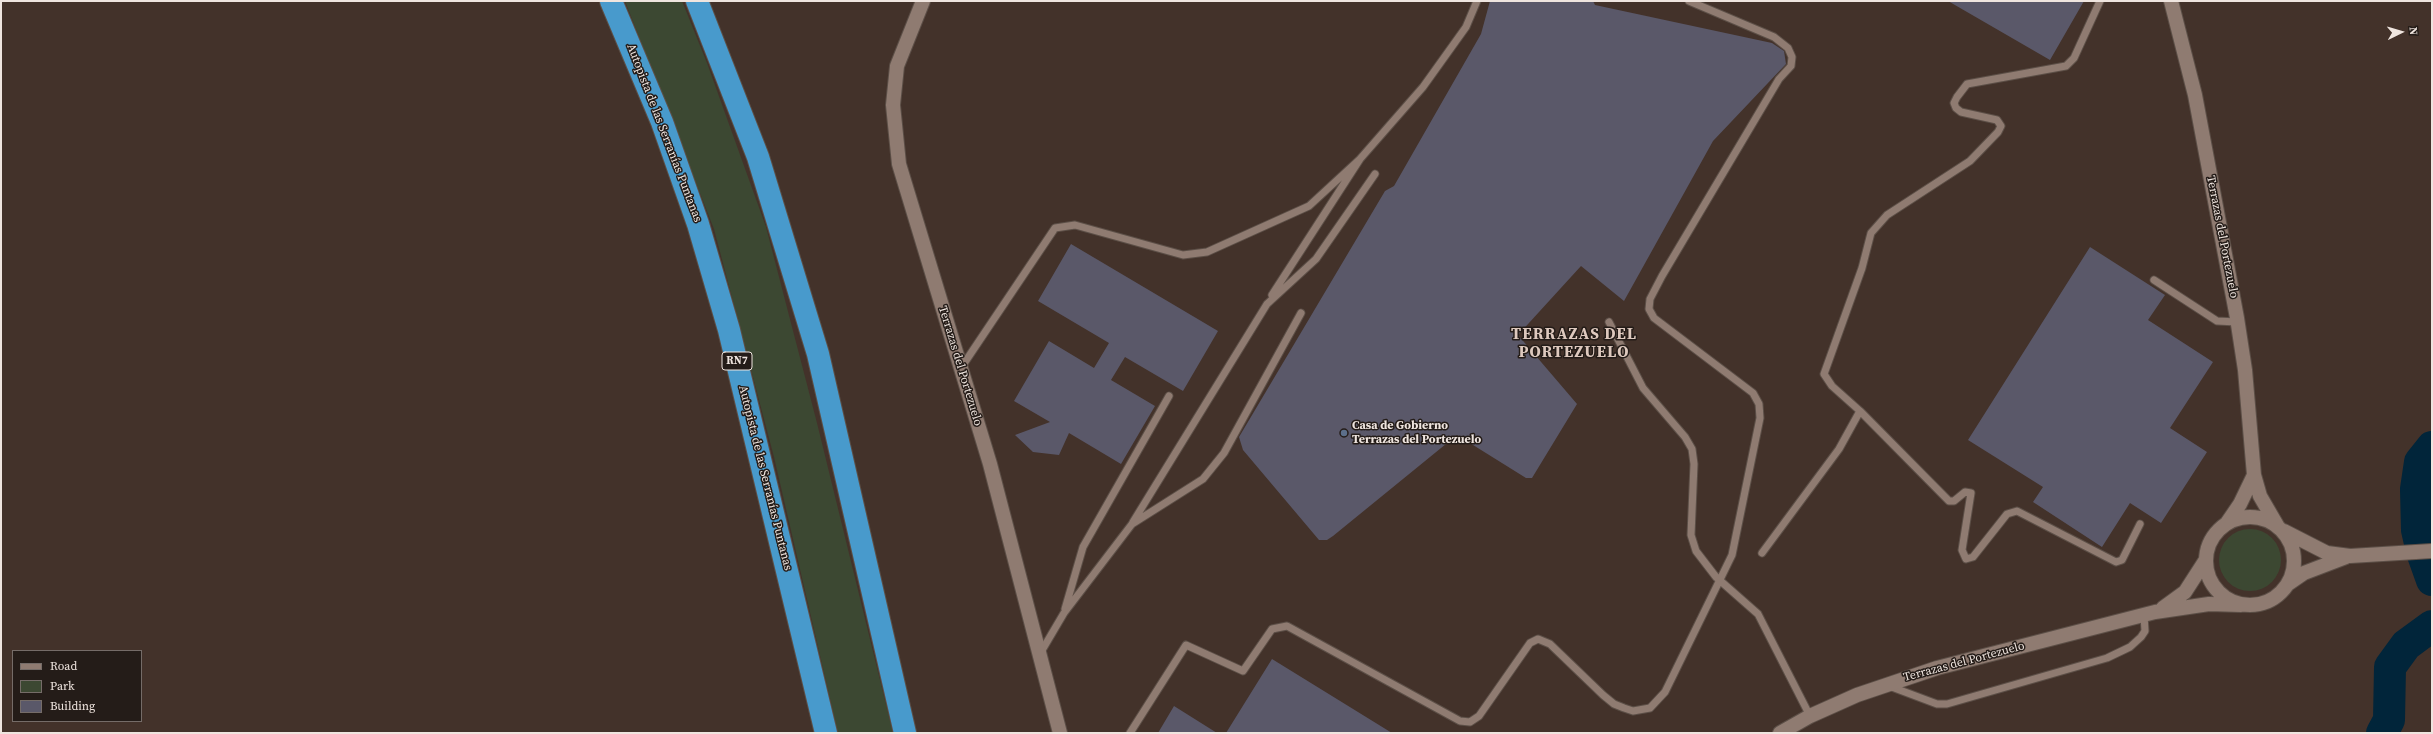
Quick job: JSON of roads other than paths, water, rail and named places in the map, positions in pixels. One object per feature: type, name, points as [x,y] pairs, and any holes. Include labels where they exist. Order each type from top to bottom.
[{"type":"highway","name":"Autopista de las Serranías Puntanas","points":[[611,1],[662,122],[698,224],[729,330],[826,733]]},
{"type":"highway","points":[[697,1],[758,157],[816,347],[905,733]]},
{"type":"street","name":"Terrazas del Portezuelo","points":[[923,1],[897,66],[893,105],[898,164],[990,464],[1041,652],[1060,733]]},
{"type":"street","name":"Terrazas del Portezuelo","points":[[1780,733],[1810,716],[1886,684],[1937,668],[2150,614],[2210,604],[2254,605],[2268,602],[2279,595],[2288,584],[2294,571],[2295,558],[2291,543],[2262,501],[2254,475],[2245,370],[2237,322],[2195,95],[2171,1]]},
{"type":"street","name":"Terrazas del Portezuelo","points":[[2241,604],[2228,600],[2216,590],[2208,576],[2206,562],[2208,546],[2215,533],[2227,522],[2240,504],[2254,475]]},
{"type":"street","name":"Terrazas del Portezuelo","points":[[2227,522],[2241,517],[2256,516],[2271,521],[2327,553],[2350,556],[2432,551]]},
{"type":"street","name":"Terrazas del Portezuelo","points":[[2288,584],[2304,573],[2350,556]]},
{"type":"street","name":"Terrazas del Portezuelo","points":[[2150,614],[2173,602],[2185,592],[2206,562]]},
{"type":"lane","points":[[961,368],[1055,228],[1075,225],[1183,255],[1207,252],[1310,206],[1360,159],[1423,87],[1466,27],[1477,1]]},
{"type":"lane","points":[[1130,733],[1186,644],[1244,671],[1272,629],[1288,626],[1460,721],[1470,722],[1479,716],[1530,643],[1538,639],[1550,644],[1614,704],[1634,711],[1650,708],[1665,692],[1732,555],[1760,418],[1759,404],[1753,393],[1654,318],[1650,309],[1650,299],[1662,276],[1779,79],[1791,66],[1792,57],[1788,48],[1774,38],[1689,1]]},
{"type":"lane","points":[[2100,1],[2074,58],[2066,66],[1967,84],[1957,97],[1954,103],[1956,108],[1961,112],[1997,120],[2001,126],[1998,132],[1970,161],[1886,215],[1871,232],[1862,268],[1824,374],[1832,386],[1860,411],[1949,501],[1954,501],[1965,492],[1971,493],[1962,550],[1966,559],[1973,557],[2007,514],[2017,511],[2116,562],[2122,560],[2140,524]]},
{"type":"lane","points":[[1041,652],[1064,613],[1132,524],[1267,304],[1360,159]]},
{"type":"lane","points":[[1267,304],[1316,259],[1375,174]]},
{"type":"lane","points":[[2154,280],[2217,321],[2237,322]]},
{"type":"lane","points":[[1132,524],[1203,479],[1224,453],[1301,313]]},
{"type":"lane","points":[[1609,322],[1643,388],[1685,437],[1692,449],[1694,464],[1692,535],[1696,550],[1720,581],[1758,614],[1810,716]]},
{"type":"lane","points":[[1064,613],[1083,548],[1169,396]]},
{"type":"lane","points":[[1762,553],[1839,449],[1860,411]]},
{"type":"lane","points":[[1886,684],[1937,704],[1947,704],[2107,658],[2130,647],[2141,637],[2145,631],[2150,614]]},
{"type":"waterway","points":[[2432,447],[2420,462],[2416,489],[2417,530],[2422,552],[2432,580]]},
{"type":"waterway","points":[[2382,733],[2389,720],[2390,667],[2406,645],[2432,626]]},
{"type":"place","name":"Casa de Gobierno Terrazas del Portezuelo","points":[[1344,433]]},
{"type":"district","name":"TERRAZAS DEL PORTEZUELO","points":[[1574,344]]}]
